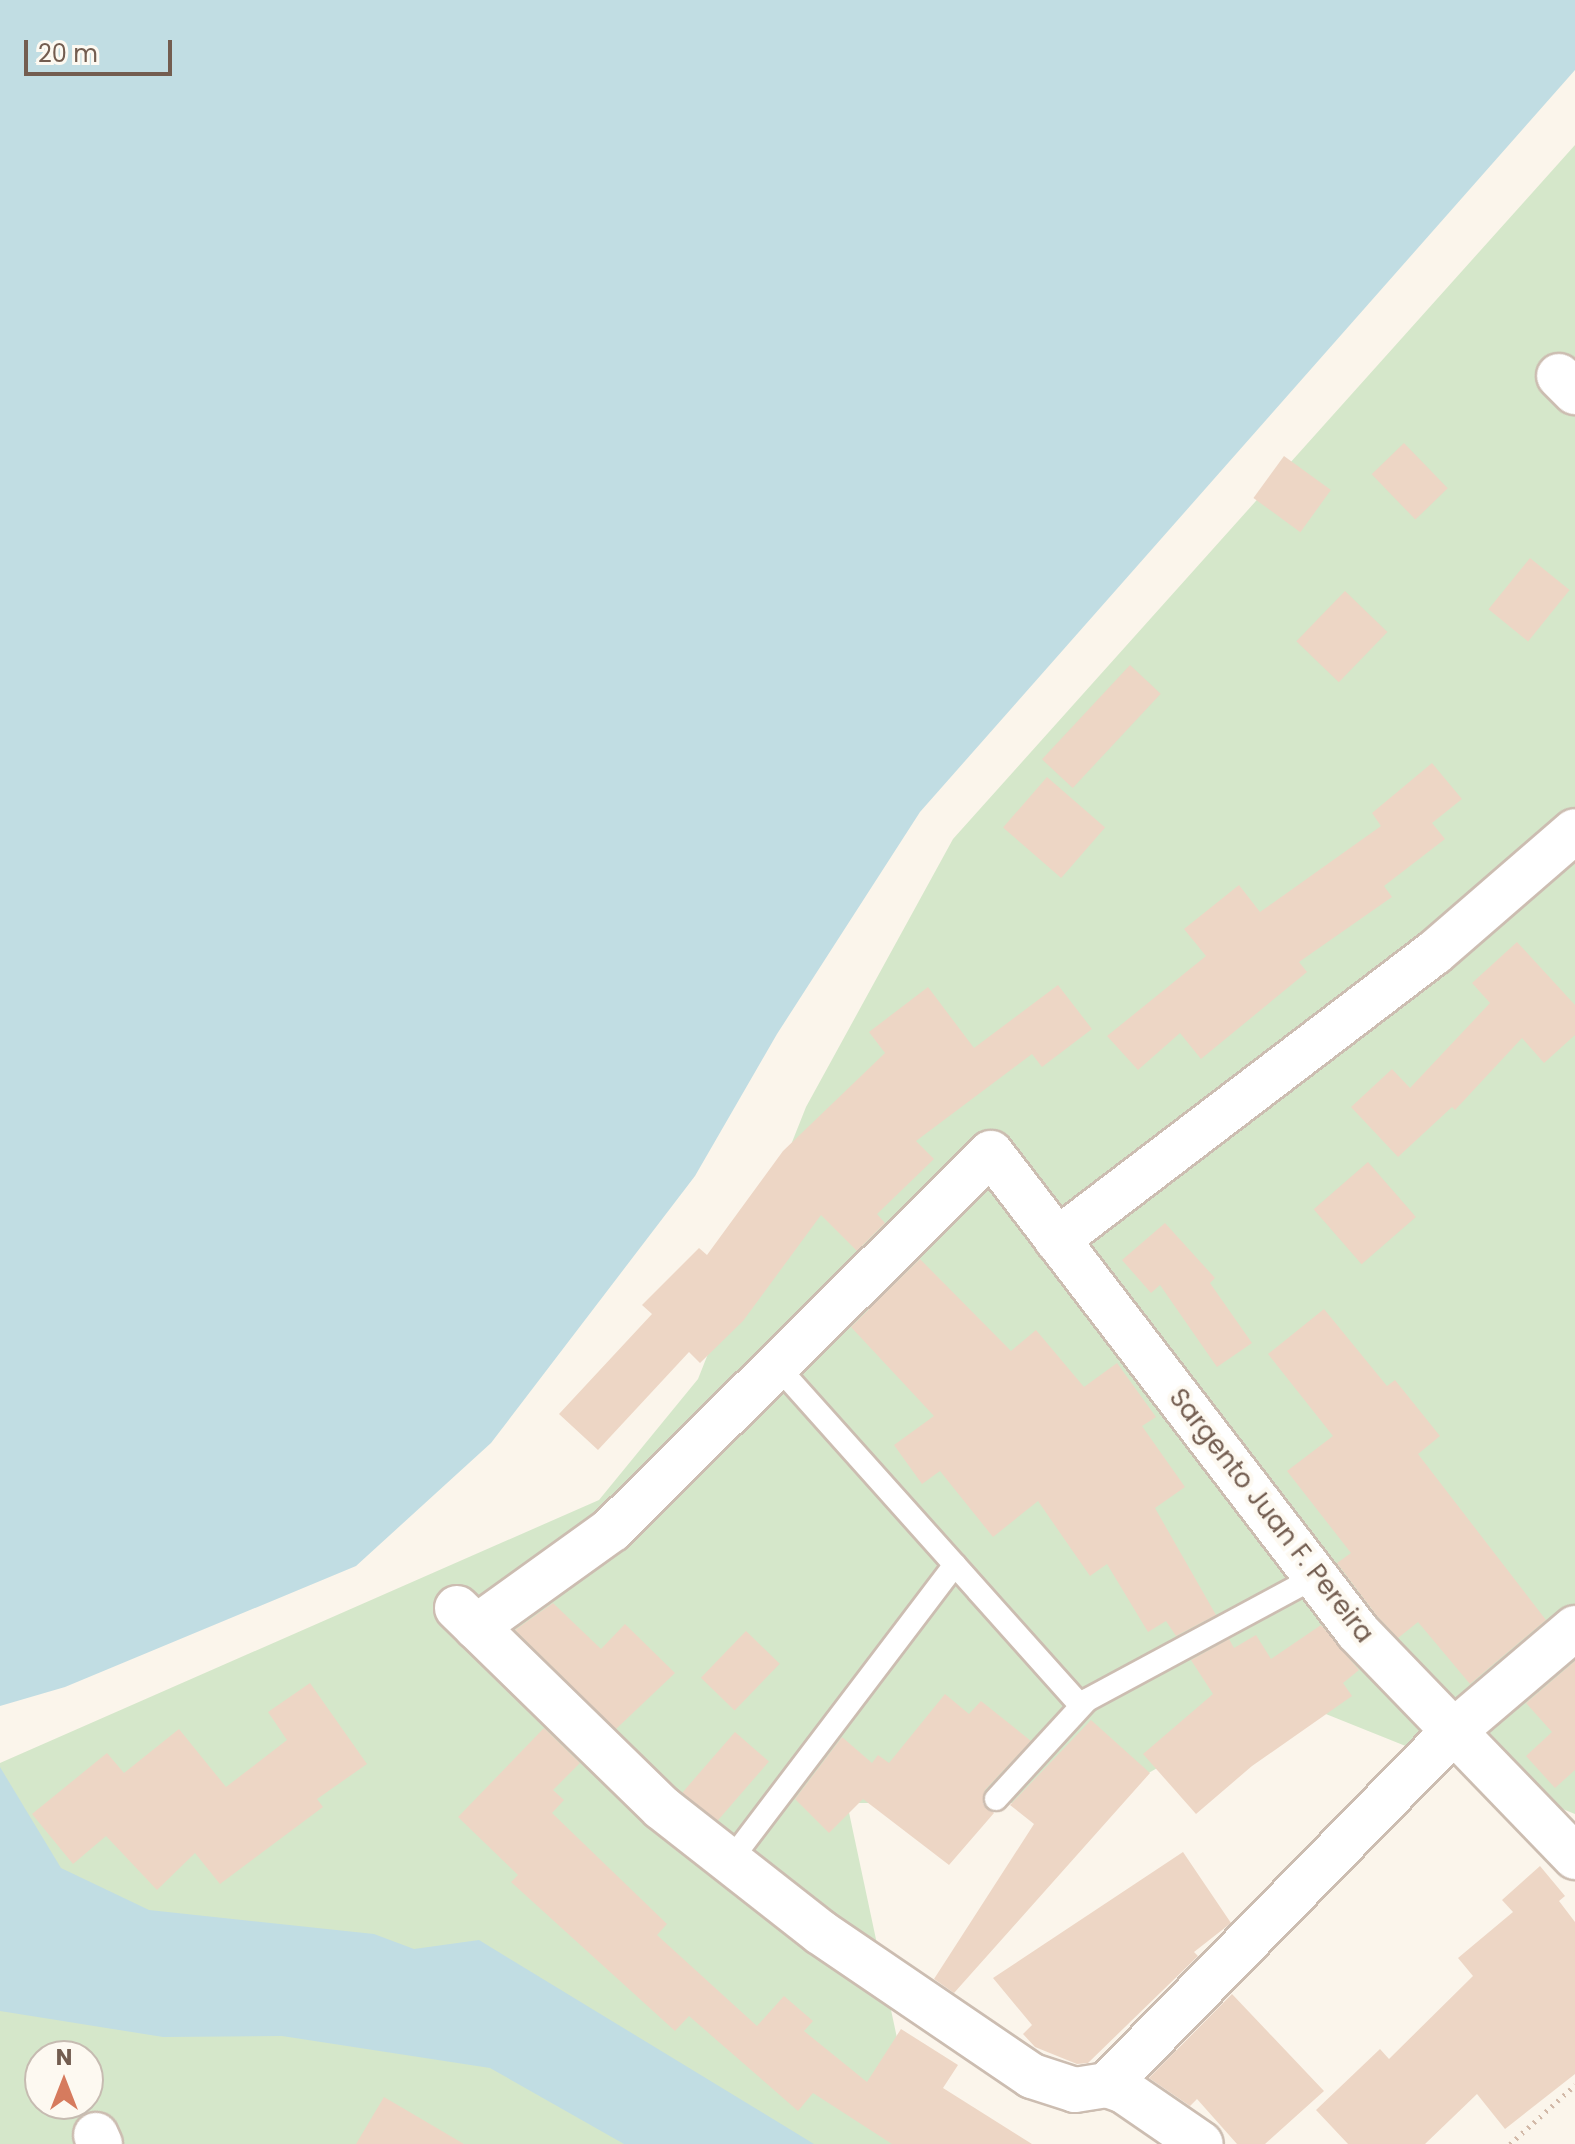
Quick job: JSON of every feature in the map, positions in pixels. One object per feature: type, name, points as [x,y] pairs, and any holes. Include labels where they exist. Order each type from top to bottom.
[{"type":"street","points":[[1057,1240],[1434,953],[1575,831]]},
{"type":"street","name":"Sargento Juan F. Pereira","points":[[777,1366],[991,1153],[1358,1632],[1575,1857]]},
{"type":"street","points":[[777,1366],[611,1530],[466,1618],[662,1808],[820,1932],[1032,2076],[1075,2090],[1107,2085],[1454,1731],[1575,1628]]},
{"type":"street","points":[[1107,2085],[1201,2144]]},
{"type":"lane","points":[[777,1366],[1081,1706]]},
{"type":"lane","points":[[730,1861],[955,1565]]},
{"type":"lane","points":[[996,1799],[1081,1706],[1315,1577]]},
{"type":"path","points":[[1510,2144],[1575,2085]]},
{"type":"green space","points":[[1575,145],[1575,1814],[1281,1696],[1097,1803],[847,1803],[917,2132],[969,2144],[0,2144],[0,1763],[599,1500],[698,1379],[806,1107],[953,839]]},
{"type":"water","points":[[0,0],[1575,0],[1575,70],[920,812],[777,1034],[695,1176],[491,1443],[356,1566],[65,1687],[0,1706]]},
{"type":"water","points":[[0,1767],[61,1868],[149,1910],[374,1934],[414,1949],[479,1940],[814,2144],[624,2144],[490,2068],[282,2036],[163,2037],[0,2011]]},
{"type":"building","points":[[1404,443],[1448,488],[1415,520],[1372,474]]},
{"type":"building","points":[[1284,456],[1331,490],[1300,532],[1253,498]]},
{"type":"building","points":[[1530,558],[1570,590],[1528,641],[1488,609]]},
{"type":"building","points":[[1345,591],[1387,632],[1339,682],[1296,641]]},
{"type":"building","points":[[1130,665],[1161,694],[1073,788],[1042,759]]},
{"type":"building","points":[[1432,763],[1462,799],[1432,823],[1445,839],[1384,886],[1392,897],[1299,962],[1307,972],[1201,1059],[1180,1033],[1138,1070],[1107,1036],[1206,956],[1184,929],[1239,885],[1260,912],[1381,826],[1372,813]]},
{"type":"building","points":[[1047,777],[1105,828],[1061,878],[1003,828]]},
{"type":"building","points":[[1517,942],[1575,1005],[1575,1035],[1544,1063],[1522,1038],[1455,1110],[1452,1107],[1398,1157],[1351,1107],[1392,1069],[1410,1088],[1490,1003],[1472,983]]},
{"type":"building","points":[[1058,985],[1092,1029],[1042,1067],[1032,1054],[916,1141],[934,1159],[877,1214],[885,1223],[857,1251],[821,1215],[743,1321],[700,1363],[689,1352],[598,1450],[559,1414],[652,1314],[642,1305],[699,1248],[707,1255],[783,1151],[885,1053],[869,1032],[928,987],[974,1048]]},
{"type":"building","points":[[1368,1162],[1416,1217],[1362,1264],[1314,1209]]},
{"type":"building","points":[[1165,1223],[1215,1278],[1210,1283],[1252,1343],[1217,1367],[1160,1285],[1151,1293],[1122,1260]]},
{"type":"building","points":[[920,1259],[1011,1351],[1036,1330],[1084,1387],[1117,1363],[1156,1417],[1142,1426],[1185,1487],[1155,1508],[1216,1615],[1176,1636],[1166,1621],[1148,1632],[1107,1564],[1090,1576],[1038,1501],[993,1537],[940,1471],[922,1484],[894,1445],[934,1416],[851,1327]]},
{"type":"building","points":[[1324,1309],[1387,1386],[1395,1380],[1440,1436],[1418,1454],[1546,1620],[1470,1684],[1418,1622],[1398,1638],[1377,1616],[1337,1563],[1351,1553],[1287,1471],[1333,1436],[1268,1354]]},
{"type":"building","points":[[553,1603],[601,1649],[625,1624],[675,1673],[616,1729],[515,1630]]},
{"type":"building","points":[[1321,1625],[1359,1670],[1343,1683],[1352,1696],[1252,1766],[1196,1814],[1143,1754],[1213,1694],[1191,1660],[1229,1639],[1234,1648],[1256,1635],[1271,1659]]},
{"type":"building","points":[[746,1631],[780,1664],[735,1710],[701,1678]]},
{"type":"building","points":[[1575,1661],[1575,1770],[1555,1788],[1526,1756],[1552,1732],[1526,1703]]},
{"type":"building","points":[[310,1683],[367,1764],[317,1799],[323,1807],[220,1884],[195,1853],[157,1890],[106,1836],[73,1864],[32,1814],[107,1753],[124,1773],[179,1729],[226,1787],[287,1740],[268,1712]]},
{"type":"building","points":[[945,1694],[969,1714],[981,1701],[1031,1741],[985,1790],[983,1804],[994,1813],[949,1865],[863,1799],[829,1833],[795,1799],[842,1737],[872,1763],[878,1755],[889,1763]]},
{"type":"building","points":[[1091,1720],[1150,1773],[954,1993],[934,1979],[1034,1824],[1010,1805]]},
{"type":"building","points":[[544,1728],[580,1763],[553,1790],[564,1800],[552,1813],[667,1924],[657,1935],[757,2026],[784,1996],[813,2021],[804,2031],[867,2082],[901,2029],[958,2065],[943,2088],[1032,2144],[892,2144],[813,2093],[798,2111],[689,2016],[675,2031],[511,1882],[518,1875],[458,1817]]},
{"type":"building","points":[[735,1732],[769,1762],[716,1822],[683,1792]]},
{"type":"building","points":[[1183,1852],[1231,1923],[1194,1952],[1198,1956],[1088,2063],[1077,2064],[1035,2047],[1023,2034],[1032,2025],[993,1978]]},
{"type":"building","points":[[1540,1866],[1565,1896],[1559,1901],[1575,1922],[1575,2074],[1505,2129],[1477,2094],[1425,2144],[1348,2144],[1316,2110],[1380,2049],[1389,2059],[1473,1976],[1458,1958],[1513,1912],[1502,1900]]},
{"type":"building","points":[[1232,1994],[1324,2091],[1265,2144],[1237,2144],[1197,2099],[1190,2106],[1149,2078]]},
{"type":"building","points":[[384,2097],[464,2144],[356,2144]]}]
